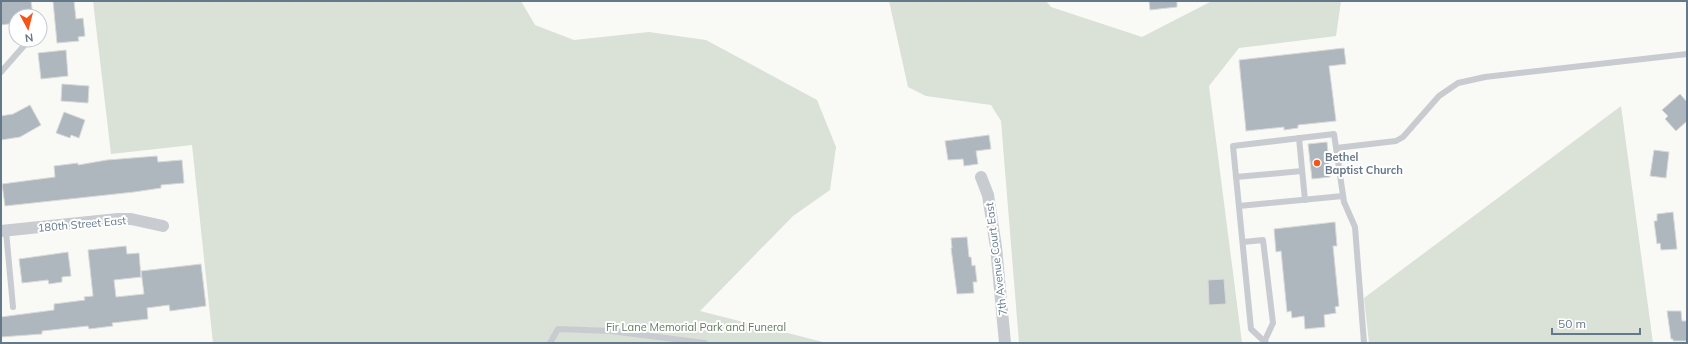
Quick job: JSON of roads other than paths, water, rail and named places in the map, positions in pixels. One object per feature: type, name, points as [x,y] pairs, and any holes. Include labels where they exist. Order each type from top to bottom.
[{"type":"street","name":"7th Avenue Court East","points":[[981,177],[988,195],[996,247],[1005,343]]},
{"type":"street","name":"180th Street East","points":[[3,231],[118,219],[163,226]]},
{"type":"lane","points":[[1,72],[22,48]]},
{"type":"lane","points":[[1336,148],[1396,141],[1403,137],[1439,96],[1458,83],[1485,77],[1687,54]]},
{"type":"lane","points":[[1243,242],[1263,240],[1273,323],[1266,342],[1251,329],[1233,146],[1334,134],[1344,202],[1355,226],[1364,343]]},
{"type":"lane","points":[[1299,138],[1305,200]]},
{"type":"lane","points":[[1236,177],[1302,171]]},
{"type":"lane","points":[[1239,206],[1343,196]]},
{"type":"lane","points":[[3,231],[13,307]]},
{"type":"lane","points":[[550,343],[558,329],[611,331],[705,343]]},
{"type":"place","name":"Bethel Baptist Church","points":[[1317,163]]},
{"type":"park label","name":"Fir Lane Memorial Park and Funeral","points":[[696,327]]}]
